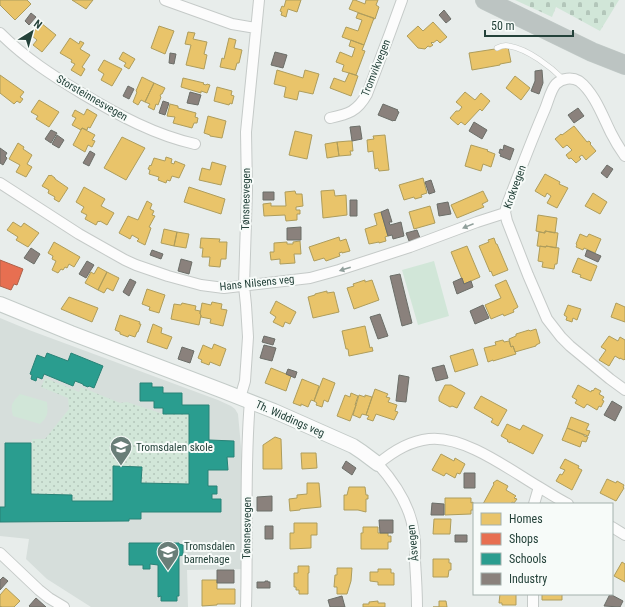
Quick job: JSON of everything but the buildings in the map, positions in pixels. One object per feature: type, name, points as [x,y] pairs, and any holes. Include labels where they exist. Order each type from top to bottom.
[{"type":"highway","points":[[485,0],[592,52],[625,65]]},
{"type":"street","points":[[165,0],[232,24],[256,28]]},
{"type":"street","name":"Tønsnesvegen","points":[[246,607],[247,458],[245,382],[248,343],[244,286],[247,190],[246,132],[259,0]]},
{"type":"street","name":"Tromvikvegen","points":[[330,118],[351,112],[364,99],[402,0]]},
{"type":"street","name":"Storsteinnesvegen","points":[[0,33],[41,68],[99,104],[144,127],[175,139],[195,144]]},
{"type":"street","points":[[564,80],[574,79],[586,88],[625,156]]},
{"type":"street","name":"Krokvegen","points":[[564,80],[554,87],[508,202],[505,214],[515,244],[547,319],[554,330],[570,346],[625,390]]},
{"type":"street","name":"Hans Nilsens veg","points":[[0,183],[79,234],[136,265],[201,285],[224,288],[310,278],[404,250],[477,222],[505,214]]},
{"type":"street","name":"Th. Widdings veg","points":[[0,304],[78,336],[245,400],[353,446],[378,464]]},
{"type":"street","points":[[378,464],[398,449],[416,442],[430,439],[460,443],[513,470],[566,503]]},
{"type":"street","name":"Åsvegen","points":[[378,464],[391,479],[399,492],[406,506],[412,524],[415,539],[417,607]]},
{"type":"street","points":[[534,503],[539,487]]},
{"type":"street","points":[[613,528],[625,535]]},
{"type":"street","points":[[0,553],[39,590],[64,607]]},
{"type":"street","points":[[533,595],[533,607]]},
{"type":"lane","points":[[497,48],[502,46],[510,46],[525,52],[539,59],[564,80]]},
{"type":"shaded area","name":"Tromsdalen skole","points":[[0,318],[218,400],[235,409],[238,414],[248,523],[247,569],[187,570],[188,607],[91,607],[47,579],[26,559],[29,539],[0,536]]},
{"type":"green space","points":[[515,0],[619,0],[600,31],[556,7],[552,17]]},
{"type":"green space","points":[[434,261],[449,316],[418,325],[402,270]]},
{"type":"green space","points":[[45,378],[79,392],[81,387],[120,403],[127,402],[163,414],[189,414],[189,484],[141,483],[141,467],[113,466],[113,501],[72,501],[71,495],[31,494],[32,439],[45,439],[69,409],[68,398],[41,387]]},
{"type":"green space","points":[[20,394],[47,402],[47,414],[45,419],[40,424],[13,416],[12,404]]},
{"type":"place","name":"Tromsdalen skole","points":[[121,466]]},
{"type":"place","name":"Tromsdalen barnehage","points":[[168,572]]}]
